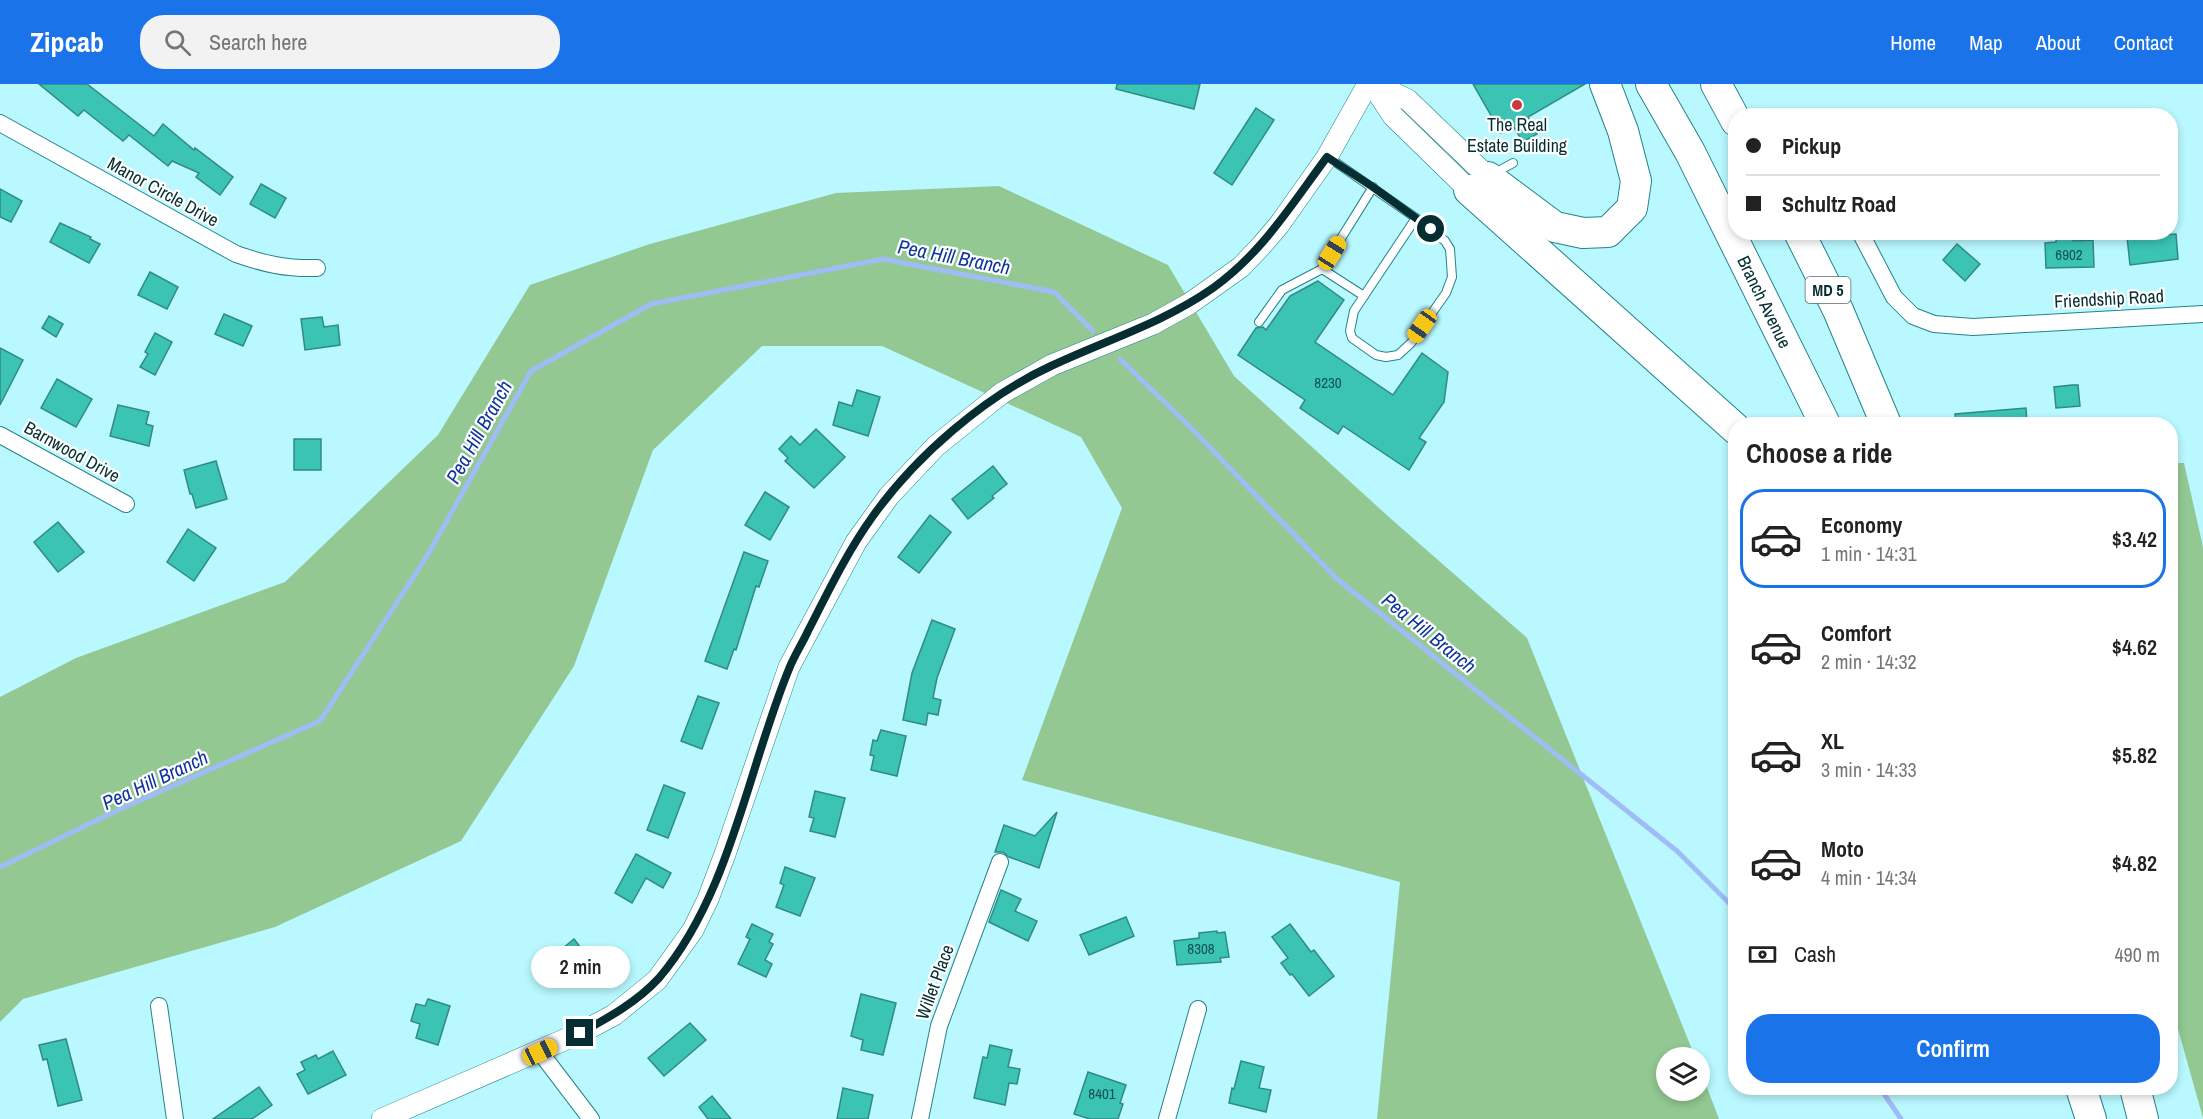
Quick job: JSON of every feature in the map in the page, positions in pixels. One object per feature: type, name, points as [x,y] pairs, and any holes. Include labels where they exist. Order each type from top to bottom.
[{"type":"highway","points":[[1490,177],[1555,227],[1583,233],[1608,232],[1632,208],[1636,182],[1623,131],[1605,84]]},
{"type":"highway","name":"Branch Avenue","points":[[1651,84],[1690,152],[1728,229]]},
{"type":"highway","points":[[1717,84],[1729,108]]},
{"type":"highway","points":[[1490,177],[1728,421]]},
{"type":"highway","name":"Branch Avenue","points":[[1734,240],[1822,417]]},
{"type":"highway","name":"MD 5","points":[[1803,240],[1838,310],[1883,417]]},
{"type":"highway","points":[[2083,1095],[2091,1119]]},
{"type":"highway","points":[[2136,1095],[2143,1119]]},
{"type":"street","points":[[382,1119],[540,1052],[614,1015],[657,980],[693,930],[725,854],[789,667],[856,542],[889,496],[936,446],[1002,393],[1052,365],[1153,324],[1189,304],[1241,267],[1279,225],[1327,157],[1372,84],[1394,116],[1490,177]]},
{"type":"street","name":"Manor Circle Drive","points":[[0,123],[236,254],[260,263],[291,269],[316,268]]},
{"type":"street","name":"Friendship Road","points":[[1864,240],[1894,297],[1919,320],[1934,324],[1953,327],[2203,314]]},
{"type":"street","name":"Barnwood Drive","points":[[0,435],[126,504]]},
{"type":"street","name":"Willet Place","points":[[920,1119],[939,1026],[1000,862]]},
{"type":"street","points":[[159,1006],[175,1119]]},
{"type":"street","points":[[1167,1119],[1198,1009]]},
{"type":"street","points":[[540,1052],[591,1119]]},
{"type":"lane","points":[[1327,157],[1416,218],[1445,241],[1450,249],[1452,277],[1446,292],[1411,343],[1398,355],[1386,357],[1376,355],[1352,338],[1350,331],[1352,318],[1416,218]]},
{"type":"lane","points":[[1259,322],[1282,290],[1322,269],[1373,187]]},
{"type":"lane","points":[[1322,269],[1364,296]]},
{"type":"green space","points":[[999,186],[1168,265],[1234,376],[1390,518],[1527,638],[1691,1047],[1656,1047],[1656,1101],[1710,1101],[1710,1095],[1719,1119],[1377,1119],[1400,882],[1022,780],[1122,508],[1081,437],[882,346],[762,346],[653,450],[574,666],[461,841],[275,927],[23,999],[0,1022],[0,697],[76,658],[285,582],[438,435],[530,285],[650,244],[836,193]]},
{"type":"green space","points":[[2178,463],[2184,463],[2203,547],[2203,1118],[2178,1029]]},
{"type":"building","points":[[39,84],[87,84],[154,136],[163,124],[194,150],[195,148],[233,177],[220,195],[196,177],[199,173],[172,161],[168,166],[129,135],[123,141],[84,110],[78,116]]},
{"type":"building","points":[[1117,84],[1200,84],[1194,109],[1116,89]]},
{"type":"building","name":"The Real Estate Building","points":[[1473,84],[1585,84],[1528,117],[1537,134],[1523,142],[1513,126],[1501,133]]},
{"type":"building","points":[[1256,108],[1274,120],[1232,185],[1214,173]]},
{"type":"building","points":[[261,184],[286,198],[275,218],[250,204]]},
{"type":"building","points":[[0,189],[22,201],[11,222],[0,217]]},
{"type":"building","points":[[60,223],[91,237],[90,239],[100,244],[89,263],[50,242]]},
{"type":"building","points":[[2056,240],[2093,240],[2094,267],[2046,268],[2045,243],[2056,242]]},
{"type":"building","points":[[2127,240],[2176,240],[2178,259],[2130,265]]},
{"type":"building","points":[[1957,244],[1980,264],[1965,281],[1943,260]]},
{"type":"building","points":[[150,272],[178,287],[167,309],[138,295]]},
{"type":"building","points":[[1318,281],[1344,300],[1315,342],[1393,395],[1422,353],[1448,372],[1444,402],[1419,438],[1426,442],[1409,470],[1343,426],[1338,434],[1300,408],[1305,400],[1238,355],[1256,328],[1263,327],[1266,330],[1290,296]]},
{"type":"building","points":[[224,314],[252,326],[243,346],[215,334]]},
{"type":"building","points":[[49,316],[63,324],[56,337],[42,328]]},
{"type":"building","points":[[322,317],[324,327],[338,325],[340,345],[305,350],[301,319]]},
{"type":"building","points":[[155,333],[172,342],[155,375],[140,367],[148,354],[145,352]]},
{"type":"building","points":[[0,348],[23,360],[0,405]]},
{"type":"building","points":[[57,379],[92,399],[76,427],[41,408]]},
{"type":"building","points":[[2078,385],[2080,406],[2056,408],[2054,387]]},
{"type":"building","points":[[857,390],[880,397],[868,436],[833,425],[839,402],[852,406]]},
{"type":"building","points":[[118,405],[149,412],[146,424],[153,426],[149,446],[110,436]]},
{"type":"building","points":[[2026,408],[2027,417],[1955,417],[1955,414]]},
{"type":"building","points":[[816,429],[845,457],[814,488],[785,461],[788,458],[779,449],[791,436],[800,445]]},
{"type":"building","points":[[294,439],[321,439],[321,470],[294,470]]},
{"type":"building","points":[[216,461],[227,499],[196,508],[184,470]]},
{"type":"building","points":[[993,466],[1007,484],[968,519],[952,499]]},
{"type":"building","points":[[765,492],[789,507],[770,540],[745,525]]},
{"type":"building","points":[[930,515],[951,532],[919,573],[898,557]]},
{"type":"building","points":[[58,522],[84,552],[58,572],[34,542]]},
{"type":"building","points":[[188,529],[216,548],[194,581],[167,562]]},
{"type":"building","points":[[744,552],[768,561],[759,587],[756,586],[736,650],[734,649],[727,669],[705,661]]},
{"type":"building","points":[[932,620],[955,629],[937,678],[933,698],[941,700],[938,715],[928,713],[926,725],[903,720],[912,673]]},
{"type":"building","points":[[698,696],[719,703],[702,749],[681,741]]},
{"type":"building","points":[[881,730],[906,736],[897,776],[871,770],[874,756],[870,755],[873,740],[877,741]]},
{"type":"building","points":[[664,785],[685,793],[668,838],[647,830]]},
{"type":"building","points":[[815,791],[845,798],[835,837],[810,831],[814,818],[809,817]]},
{"type":"building","points":[[1057,812],[1039,868],[1009,857],[1003,852],[995,852],[1004,825],[1035,836]]},
{"type":"building","points":[[636,854],[671,873],[663,888],[646,878],[632,903],[615,893]]},
{"type":"building","points":[[785,867],[815,878],[800,916],[776,907],[784,885],[780,883]]},
{"type":"building","points":[[1001,890],[1021,899],[1015,911],[1037,921],[1028,941],[989,922]]},
{"type":"building","points":[[1126,917],[1134,936],[1089,955],[1080,935]]},
{"type":"building","points":[[752,924],[773,934],[769,942],[773,944],[765,960],[772,964],[766,977],[738,964],[750,939],[746,937]]},
{"type":"building","points":[[1290,924],[1311,952],[1314,950],[1334,976],[1309,996],[1281,963],[1288,958],[1272,937]]},
{"type":"building","points":[[1217,931],[1217,933],[1225,932],[1229,957],[1220,958],[1221,962],[1177,965],[1174,941],[1199,938],[1199,933]]},
{"type":"building","points":[[574,939],[600,973],[589,980],[579,967],[553,987],[539,968]]},
{"type":"building","points":[[861,994],[896,1003],[883,1055],[861,1050],[863,1040],[851,1036]]},
{"type":"building","points":[[428,999],[450,1006],[438,1045],[416,1038],[420,1024],[411,1021],[416,1004],[425,1006]]},
{"type":"building","points":[[690,1023],[706,1040],[664,1076],[648,1058]]},
{"type":"building","points":[[66,1039],[82,1100],[58,1106],[47,1059],[43,1060],[39,1045]]},
{"type":"building","points":[[990,1045],[1012,1050],[1008,1067],[1020,1069],[1017,1084],[1009,1083],[1005,1105],[974,1098],[983,1057],[987,1058]]},
{"type":"building","points":[[333,1051],[346,1075],[308,1094],[297,1074],[305,1070],[301,1062],[316,1055],[318,1059]]},
{"type":"building","points":[[1241,1061],[1264,1067],[1259,1088],[1271,1090],[1266,1112],[1229,1103]]},
{"type":"building","points":[[1088,1072],[1126,1085],[1118,1119],[1090,1119],[1074,1114]]},
{"type":"building","points":[[259,1087],[272,1105],[252,1119],[213,1119]]},
{"type":"building","points":[[843,1088],[873,1095],[868,1119],[837,1119]]},
{"type":"building","points":[[712,1096],[731,1119],[708,1119],[699,1107]]},
{"type":"waterway","name":"Pea Hill Branch","points":[[0,867],[118,810],[320,721],[427,556],[531,371],[651,304],[883,259],[1054,292],[1093,331]]},
{"type":"waterway","name":"Pea Hill Branch","points":[[1120,359],[1189,426],[1337,579],[1677,851],[1728,902]]},
{"type":"waterway","name":"Pea Hill Branch","points":[[1885,1095],[1901,1119]]},
{"type":"place","name":"The Real Estate Building","points":[[1517,105]]},
{"type":"route","points":[[580,1033],[614,1015],[657,980],[693,930],[725,854],[789,667],[836,576],[874,514],[908,474],[936,446],[985,405],[1017,383],[1052,365],[1153,324],[1216,286],[1241,267],[1261,246],[1279,225],[1327,157],[1431,229]]}]
